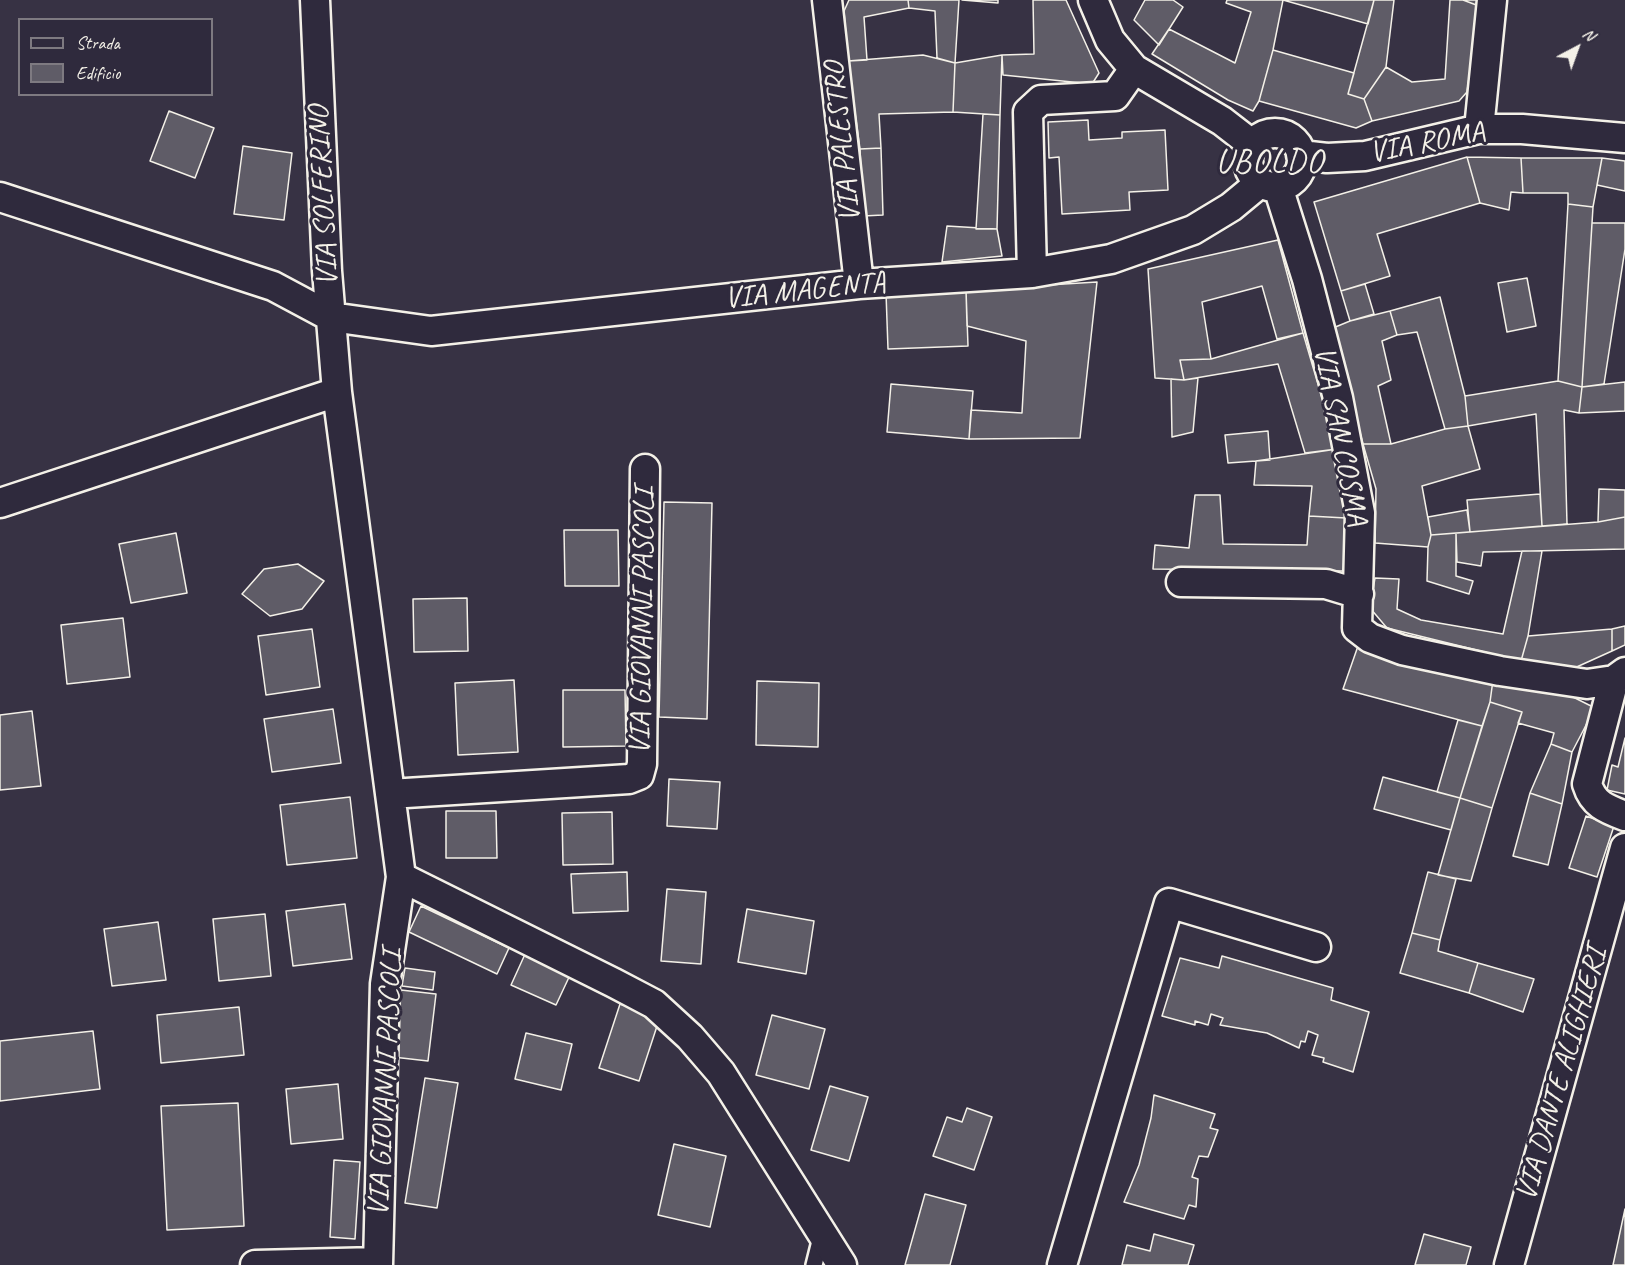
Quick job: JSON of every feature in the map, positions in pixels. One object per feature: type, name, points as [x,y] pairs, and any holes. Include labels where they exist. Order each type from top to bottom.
[{"type":"street","name":"VIA SOLFERINO","points":[[315,0],[327,271],[337,392]]},
{"type":"street","name":"VIA PALESTRO","points":[[827,0],[859,284]]},
{"type":"street","points":[[1093,0],[1110,40],[1134,69],[1222,121],[1253,145]]},
{"type":"street","points":[[1479,129],[1492,0]]},
{"type":"street","points":[[1032,273],[1028,112],[1041,100],[1115,96],[1134,69]]},
{"type":"street","name":"VIA ROMA","points":[[1301,155],[1327,158],[1365,156],[1479,129],[1522,129],[1625,138]]},
{"type":"street","points":[[1267,135],[1285,135],[1298,147],[1301,155],[1299,172],[1286,185],[1269,185],[1249,170],[1248,161],[1253,145],[1259,138],[1267,135]]},
{"type":"street","name":"VIA MAGENTA","points":[[331,317],[431,331],[859,284],[1032,273],[1111,259],[1193,230],[1269,185]]},
{"type":"street","name":"VIA SAN COSMA","points":[[1269,185],[1307,279],[1338,398],[1360,513],[1357,628],[1371,638],[1402,650],[1500,672],[1587,684],[1619,676]]},
{"type":"street","points":[[0,196],[273,286],[331,317]]},
{"type":"street","points":[[0,503],[337,392]]},
{"type":"street","name":"VIA GIOVANNI PASCOLI","points":[[337,392],[401,877],[385,984],[378,1264]]},
{"type":"street","name":"VIA GIOVANNI PASCOLI","points":[[390,794],[629,779],[639,775],[642,764],[645,469]]},
{"type":"street","points":[[1181,582],[1326,584],[1359,594]]},
{"type":"street","points":[[1619,676],[1587,783],[1591,797],[1608,810],[1625,816]]},
{"type":"street","name":"VIA DANTE ALIGHIERI","points":[[1509,1265],[1625,848]]},
{"type":"street","points":[[401,877],[654,1004],[690,1037],[721,1073],[842,1265]]},
{"type":"street","points":[[1062,1265],[1168,903],[1316,947]]},
{"type":"street","points":[[255,1265],[378,1264]]},
{"type":"lane","points":[[814,1265],[822,1233]]},
{"type":"building","points":[[849,0],[908,0],[909,8],[864,17],[867,60],[848,61],[844,11]]},
{"type":"building","points":[[908,0],[959,0],[955,63],[937,58],[935,11],[909,8]]},
{"type":"building","points":[[962,0],[998,0],[998,3]]},
{"type":"building","points":[[1033,0],[1066,0],[1099,73],[1092,84],[1003,75],[1002,55],[1034,54]]},
{"type":"building","points":[[1145,0],[1173,0],[1183,7],[1159,45],[1134,20]]},
{"type":"building","points":[[1227,0],[1283,0],[1273,50],[1259,101],[1253,111],[1228,100],[1152,54],[1169,29],[1235,63],[1251,12],[1226,3]]},
{"type":"building","points":[[1283,0],[1374,0],[1368,24]]},
{"type":"building","points":[[1374,0],[1394,0],[1386,67],[1364,99],[1348,94]]},
{"type":"building","points":[[1450,0],[1463,0],[1479,6],[1467,92],[1459,101],[1372,121],[1364,99],[1386,67],[1412,82],[1445,79]]},
{"type":"building","points":[[1463,0],[1479,0],[1479,6]]},
{"type":"building","points":[[1273,50],[1354,73],[1348,94],[1364,99],[1372,121],[1356,128],[1259,101]]},
{"type":"building","points":[[923,55],[955,63],[953,112],[879,114],[881,148],[860,149],[848,61]]},
{"type":"building","points":[[1002,55],[1000,115],[953,112],[955,63]]},
{"type":"building","points":[[169,111],[214,128],[195,178],[150,161]]},
{"type":"building","points":[[983,114],[1000,115],[997,229],[976,229]]},
{"type":"building","points":[[1088,120],[1089,140],[1122,138],[1122,132],[1165,130],[1168,190],[1129,192],[1130,210],[1062,214],[1059,157],[1049,158],[1048,122]]},
{"type":"building","points":[[243,146],[292,153],[284,220],[234,214]]},
{"type":"building","points":[[881,148],[883,215],[863,216],[860,149]]},
{"type":"building","points":[[1467,157],[1521,158],[1523,193],[1511,192],[1509,210],[1480,203]]},
{"type":"building","points":[[1467,157],[1480,203],[1377,234],[1390,276],[1341,291],[1314,202]]},
{"type":"building","points":[[1521,158],[1602,158],[1593,207],[1568,204],[1568,193],[1523,193]]},
{"type":"building","points":[[1602,158],[1625,161],[1625,191],[1597,185]]},
{"type":"building","points":[[1568,204],[1593,207],[1582,387],[1558,381]]},
{"type":"building","points":[[1592,223],[1625,223],[1625,249],[1604,384],[1582,387]]},
{"type":"building","points":[[947,226],[997,229],[1002,256],[942,262]]},
{"type":"building","points":[[1278,240],[1303,333],[1277,339],[1262,286],[1202,302],[1211,359],[1180,360],[1184,380],[1155,378],[1148,269]]},
{"type":"building","points":[[1527,278],[1536,326],[1507,332],[1498,283]]},
{"type":"building","points":[[1097,282],[1080,438],[969,439],[971,410],[1022,413],[1026,341],[967,326],[966,290]]},
{"type":"building","points":[[1365,284],[1374,314],[1350,321],[1341,291]]},
{"type":"building","points":[[966,290],[968,346],[888,349],[886,293]]},
{"type":"building","points":[[1440,297],[1465,396],[1468,426],[1445,429],[1417,332],[1397,335],[1390,311]]},
{"type":"building","points":[[1390,311],[1397,335],[1382,341],[1391,380],[1378,386],[1391,444],[1363,444],[1333,328],[1350,321]]},
{"type":"building","points":[[1303,333],[1337,449],[1305,453],[1278,364],[1184,380],[1180,360],[1211,359]]},
{"type":"building","points":[[1198,378],[1193,432],[1172,437],[1171,379]]},
{"type":"building","points":[[1558,381],[1582,387],[1579,413],[1564,410],[1567,524],[1542,526],[1536,414],[1468,426],[1465,396]]},
{"type":"building","points":[[1625,382],[1625,411],[1579,413],[1582,387]]},
{"type":"building","points":[[891,384],[973,391],[969,439],[887,432]]},
{"type":"building","points":[[1468,426],[1480,469],[1422,486],[1431,535],[1428,547],[1375,543],[1376,489],[1363,444],[1391,444],[1445,429]]},
{"type":"building","points":[[1268,431],[1270,460],[1228,463],[1225,435]]},
{"type":"building","points":[[1337,449],[1346,518],[1309,516],[1312,486],[1254,485],[1256,461]]},
{"type":"building","points":[[1599,489],[1625,490],[1625,517],[1598,522]]},
{"type":"building","points":[[1540,494],[1542,526],[1470,532],[1467,500]]},
{"type":"building","points":[[1195,495],[1220,495],[1223,544],[1307,545],[1309,516],[1346,518],[1345,571],[1153,569],[1155,545],[1189,548]]},
{"type":"building","points":[[664,502],[712,503],[707,719],[659,717]]},
{"type":"building","points":[[1467,510],[1470,532],[1431,535],[1428,517]]},
{"type":"building","points":[[1625,517],[1625,549],[1483,552],[1481,566],[1457,562],[1456,533],[1598,522]]},
{"type":"building","points":[[564,530],[618,530],[619,586],[565,586]]},
{"type":"building","points":[[176,533],[187,593],[131,603],[119,544]]},
{"type":"building","points":[[1456,533],[1456,576],[1473,581],[1469,594],[1427,581],[1428,547],[1431,535]]},
{"type":"building","points":[[1522,551],[1542,551],[1528,636],[1521,661],[1387,628],[1370,608],[1375,578],[1399,579],[1397,609],[1421,620],[1503,634]]},
{"type":"building","points":[[298,564],[324,581],[302,609],[270,616],[242,594],[264,569]]},
{"type":"building","points":[[467,598],[468,651],[414,652],[413,599]]},
{"type":"building","points":[[123,618],[130,677],[67,684],[61,625]]},
{"type":"building","points":[[1625,626],[1625,645],[1612,651],[1612,629]]},
{"type":"building","points":[[312,629],[320,687],[266,695],[258,636]]},
{"type":"building","points":[[1612,629],[1612,651],[1570,670],[1521,661],[1528,636]]},
{"type":"building","points":[[1358,646],[1493,680],[1490,702],[1482,726],[1343,689]]},
{"type":"building","points":[[514,680],[518,752],[458,755],[455,683]]},
{"type":"building","points":[[1493,680],[1561,691],[1595,708],[1572,752],[1551,744],[1554,733],[1518,723],[1522,712],[1490,702]]},
{"type":"building","points":[[757,681],[819,683],[818,747],[756,745]]},
{"type":"building","points":[[563,690],[625,690],[626,746],[563,747]]},
{"type":"building","points":[[1490,702],[1522,712],[1492,808],[1460,798]]},
{"type":"building","points":[[333,709],[341,763],[272,772],[264,719]]},
{"type":"building","points":[[32,711],[41,786],[0,790],[0,715]]},
{"type":"building","points":[[1458,720],[1482,726],[1460,798],[1437,792]]},
{"type":"building","points":[[1625,738],[1625,794],[1607,790],[1612,765],[1618,767]]},
{"type":"building","points":[[1551,744],[1572,752],[1562,804],[1530,793]]},
{"type":"building","points":[[1383,777],[1460,798],[1451,830],[1374,809]]},
{"type":"building","points":[[669,779],[720,782],[717,829],[667,826]]},
{"type":"building","points":[[1530,793],[1562,804],[1548,865],[1513,856]]},
{"type":"building","points":[[350,797],[357,858],[287,865],[280,805]]},
{"type":"building","points":[[1460,798],[1492,808],[1471,881],[1438,875]]},
{"type":"building","points":[[446,811],[496,811],[497,858],[446,858]]},
{"type":"building","points":[[612,812],[613,864],[563,865],[562,813]]},
{"type":"building","points":[[1586,816],[1614,826],[1597,877],[1569,868]]},
{"type":"building","points":[[627,872],[628,911],[573,913],[571,874]]},
{"type":"building","points":[[1428,872],[1456,879],[1440,940],[1412,933]]},
{"type":"building","points":[[667,889],[706,892],[701,964],[661,961]]},
{"type":"building","points":[[345,904],[352,959],[293,966],[286,911]]},
{"type":"building","points":[[421,906],[509,948],[497,974],[409,932]]},
{"type":"building","points":[[747,909],[814,921],[806,974],[738,962]]},
{"type":"building","points":[[265,914],[271,976],[219,981],[213,919]]},
{"type":"building","points":[[158,922],[166,980],[112,986],[104,929]]},
{"type":"building","points":[[1412,933],[1440,940],[1438,951],[1478,963],[1469,993],[1400,973]]},
{"type":"building","points":[[526,952],[571,973],[556,1005],[511,985]]},
{"type":"building","points":[[1222,956],[1333,988],[1331,1000],[1369,1012],[1353,1072],[1323,1062],[1324,1058],[1312,1055],[1318,1035],[1308,1031],[1305,1042],[1301,1041],[1299,1048],[1267,1033],[1220,1025],[1223,1018],[1211,1014],[1208,1025],[1195,1021],[1195,1025],[1162,1016],[1180,958],[1219,968]]},
{"type":"building","points":[[1478,963],[1534,979],[1523,1012],[1469,993]]},
{"type":"building","points":[[405,968],[435,972],[433,990],[402,986]]},
{"type":"building","points":[[401,990],[436,994],[428,1061],[393,1057]]},
{"type":"building","points":[[620,1004],[660,1017],[639,1081],[599,1068]]},
{"type":"building","points":[[239,1007],[244,1055],[161,1063],[157,1015]]},
{"type":"building","points":[[772,1015],[825,1029],[809,1089],[756,1075]]},
{"type":"building","points":[[93,1031],[100,1089],[0,1101],[0,1041]]},
{"type":"building","points":[[526,1033],[572,1044],[561,1090],[515,1079]]},
{"type":"building","points":[[425,1078],[458,1083],[437,1208],[405,1203]]},
{"type":"building","points":[[338,1084],[343,1139],[291,1144],[286,1089]]},
{"type":"building","points":[[830,1086],[868,1097],[849,1161],[811,1150]]},
{"type":"building","points":[[1154,1095],[1215,1114],[1210,1128],[1218,1130],[1208,1157],[1199,1156],[1192,1177],[1198,1179],[1196,1207],[1189,1205],[1184,1219],[1124,1202],[1139,1165],[1151,1118]]},
{"type":"building","points":[[238,1103],[244,1226],[167,1230],[161,1106]]},
{"type":"building","points":[[967,1108],[992,1117],[974,1170],[933,1156],[947,1117],[962,1122]]},
{"type":"building","points":[[674,1144],[726,1156],[710,1227],[658,1215]]},
{"type":"building","points":[[334,1160],[360,1162],[355,1239],[330,1237]]},
{"type":"building","points":[[925,1194],[966,1205],[950,1265],[905,1265]]},
{"type":"building","points":[[1625,1209],[1625,1265],[1613,1265]]},
{"type":"building","points":[[1154,1234],[1194,1245],[1188,1265],[1122,1265],[1127,1245],[1150,1251]]},
{"type":"building","points":[[1424,1234],[1471,1247],[1466,1265],[1415,1265]]},
{"type":"district","name":"UBOLDO","points":[[1270,163]]}]
